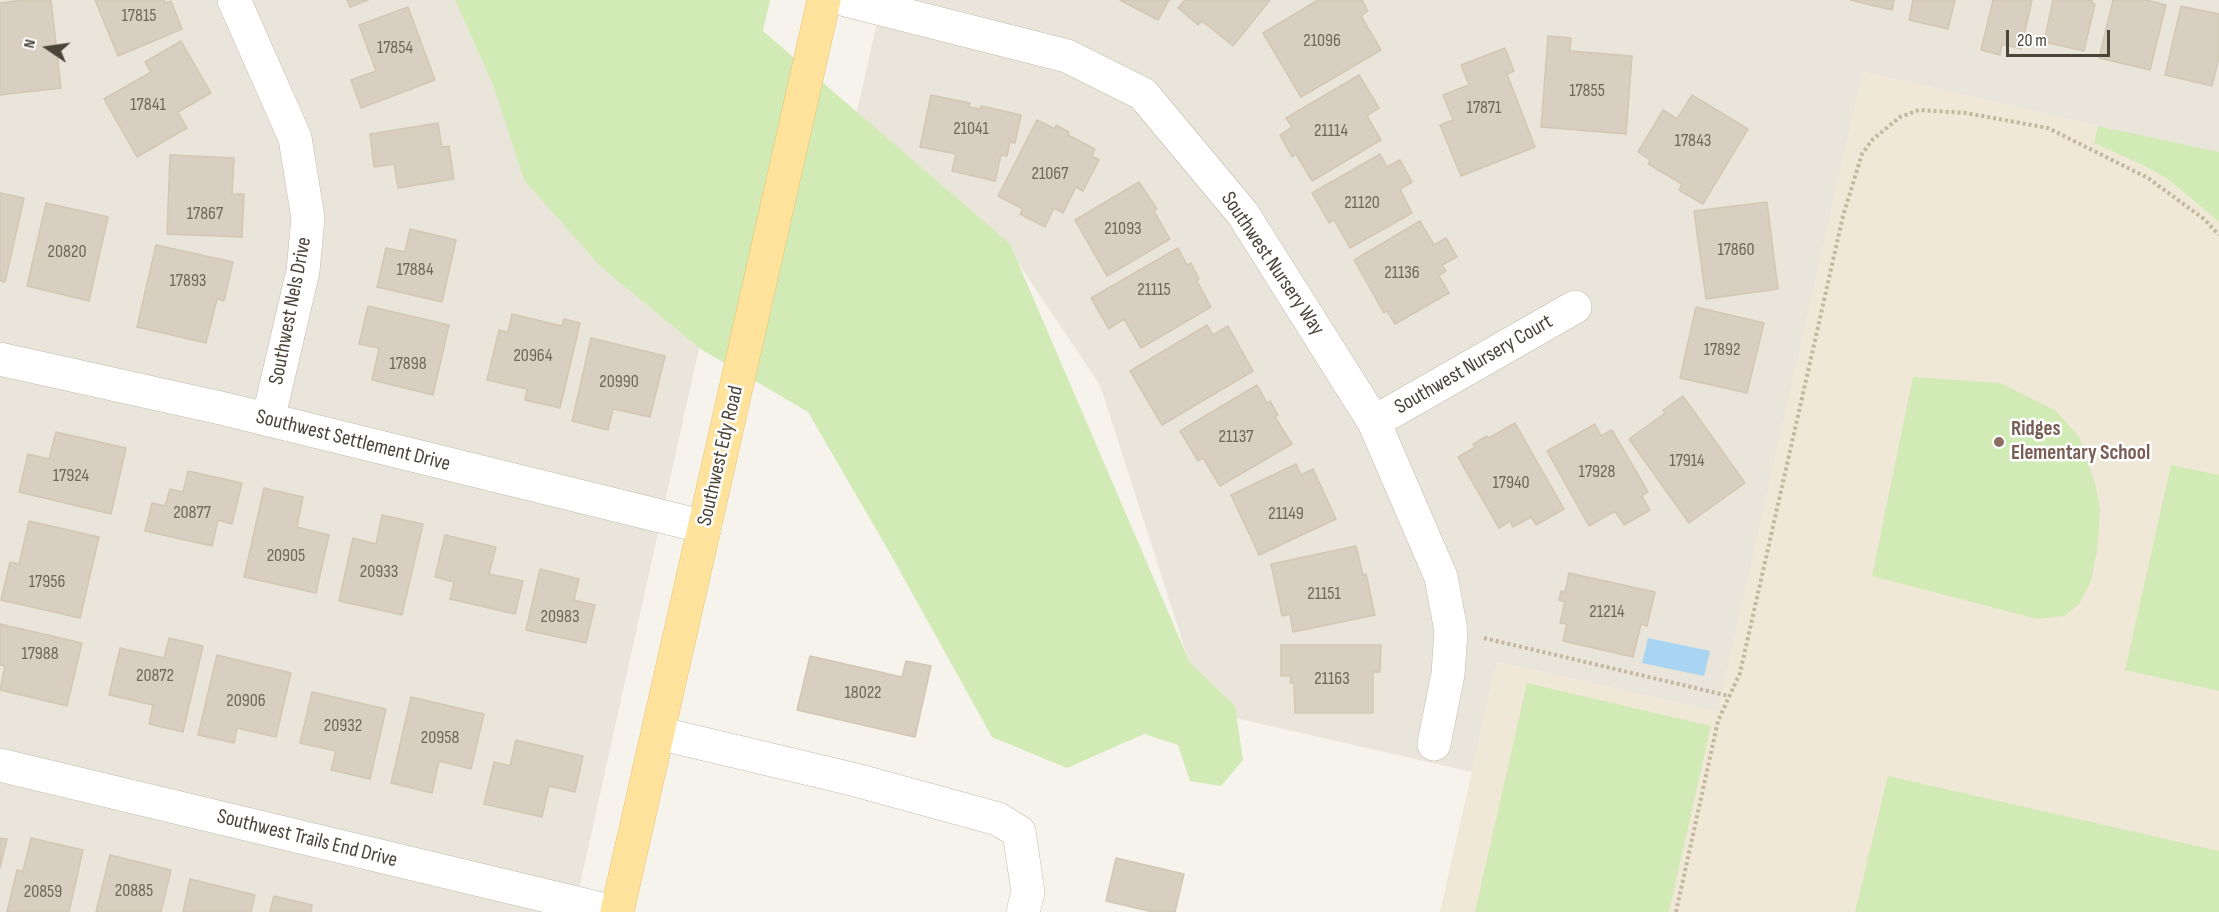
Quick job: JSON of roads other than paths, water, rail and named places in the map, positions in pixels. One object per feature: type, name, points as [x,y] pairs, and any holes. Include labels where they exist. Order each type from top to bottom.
[{"type":"main road","name":"Southwest Edy Road","points":[[616,912],[824,0]]},
{"type":"street","name":"Southwest Nels Drive","points":[[234,0],[295,138],[308,218],[303,271],[268,420]]},
{"type":"street","name":"Southwest Nursery Way","points":[[846,0],[1067,56],[1143,94],[1243,214],[1374,422],[1441,577],[1451,631],[1448,674],[1434,744]]},
{"type":"street","name":"Southwest Nursery Court","points":[[1374,422],[1575,307]]},
{"type":"street","name":"Southwest Settlement Drive","points":[[0,359],[268,420],[705,527]]},
{"type":"street","points":[[658,733],[856,780],[998,819],[1019,832],[1028,892],[1023,912]]},
{"type":"street","name":"Southwest Trails End Drive","points":[[0,765],[616,912]]},
{"type":"water","points":[[1648,638],[1710,651],[1704,676],[1642,663]]},
{"type":"place","name":"Ridges Elementary School","points":[[1999,442]]}]
